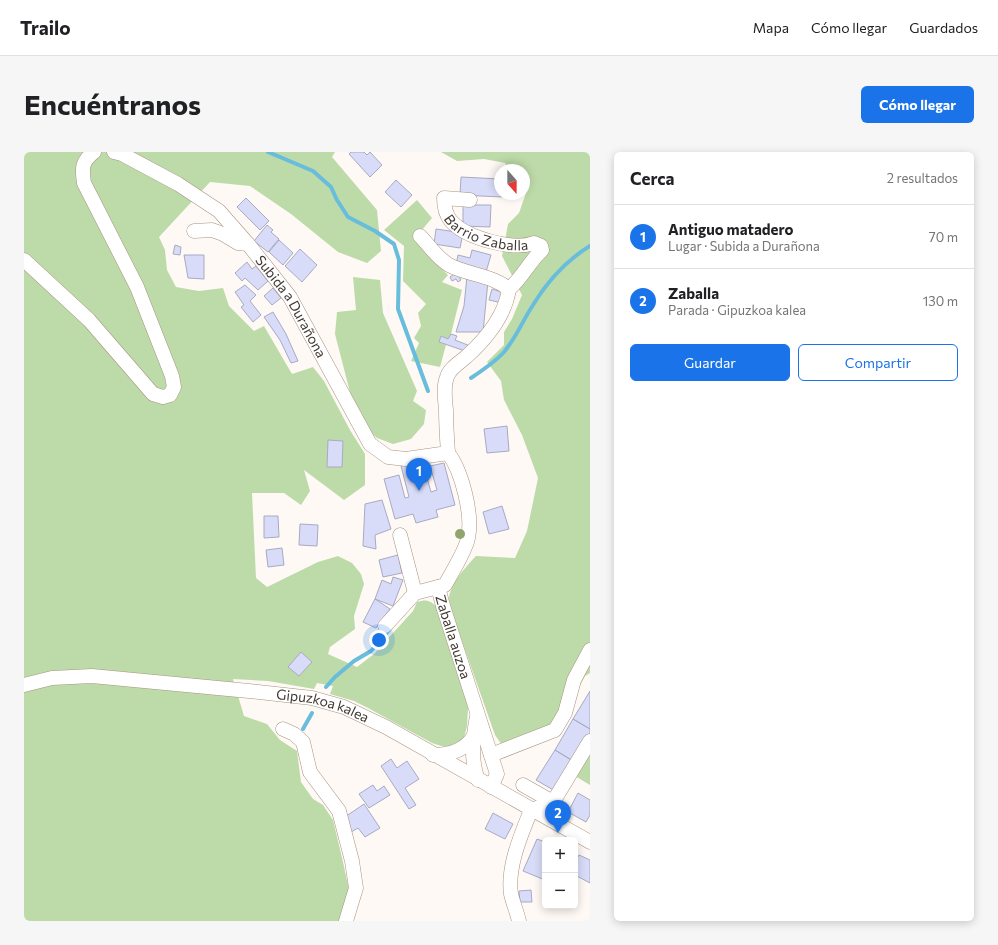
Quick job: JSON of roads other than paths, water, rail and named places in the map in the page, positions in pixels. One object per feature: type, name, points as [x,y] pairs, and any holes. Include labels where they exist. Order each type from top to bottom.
[{"type":"street","points":[[24,260],[89,320],[153,394],[163,397],[170,395],[174,387],[172,376],[137,287],[84,184],[82,169],[88,157],[94,152]]},
{"type":"street","name":"Subida a Durañona","points":[[114,152],[122,154],[178,184],[219,211],[248,244],[290,297],[370,444],[388,457],[406,458],[448,453]]},
{"type":"street","name":"Barrio Zaballa","points":[[448,453],[445,389],[447,376],[453,368],[480,344],[503,311],[507,301],[509,289],[522,275],[529,263],[542,250],[541,246],[534,243],[527,246],[504,244],[487,240],[461,230],[450,220],[446,213],[444,198],[470,200]]},
{"type":"street","points":[[194,231],[212,230],[223,234],[238,243],[248,244]]},
{"type":"street","points":[[420,236],[440,259],[448,264],[469,273],[495,280],[509,289]]},
{"type":"street","name":"Zaballa auzoa","points":[[448,453],[455,462],[461,477],[465,494],[469,515],[468,539],[445,585],[438,587],[477,714]]},
{"type":"street","points":[[400,535],[415,593]]},
{"type":"street","points":[[385,626],[415,593],[438,587]]},
{"type":"street","points":[[490,755],[555,730],[565,714],[574,680],[590,650]]},
{"type":"street","name":"Gipuzkoa kalea","points":[[24,685],[52,678],[92,676],[312,698],[344,708],[386,727],[590,842]]},
{"type":"street","points":[[477,714],[473,737],[474,766],[478,780]]},
{"type":"street","points":[[477,714],[497,774],[491,787]]},
{"type":"street","points":[[283,729],[294,734],[303,742],[310,772],[339,811],[352,861],[356,888],[346,921]]},
{"type":"street","points":[[433,754],[441,755],[456,752],[470,743],[473,737]]},
{"type":"street","points":[[519,921],[511,894],[511,867],[531,810],[553,802],[590,741]]},
{"type":"street","points":[[523,785],[553,802]]},
{"type":"waterway","points":[[268,152],[313,171],[331,187],[348,217],[375,231],[394,244],[399,260],[398,309],[428,391]]},
{"type":"waterway","points":[[471,378],[493,363],[504,352],[529,311],[551,280],[573,258],[590,246]]},
{"type":"waterway","points":[[326,687],[335,677],[354,661],[371,651],[389,630]]},
{"type":"waterway","points":[[303,729],[312,713]]},
{"type":"place","name":"Antiguo matadero","points":[[419,491]]},
{"type":"place","name":"Zaballa","points":[[558,833]]}]
